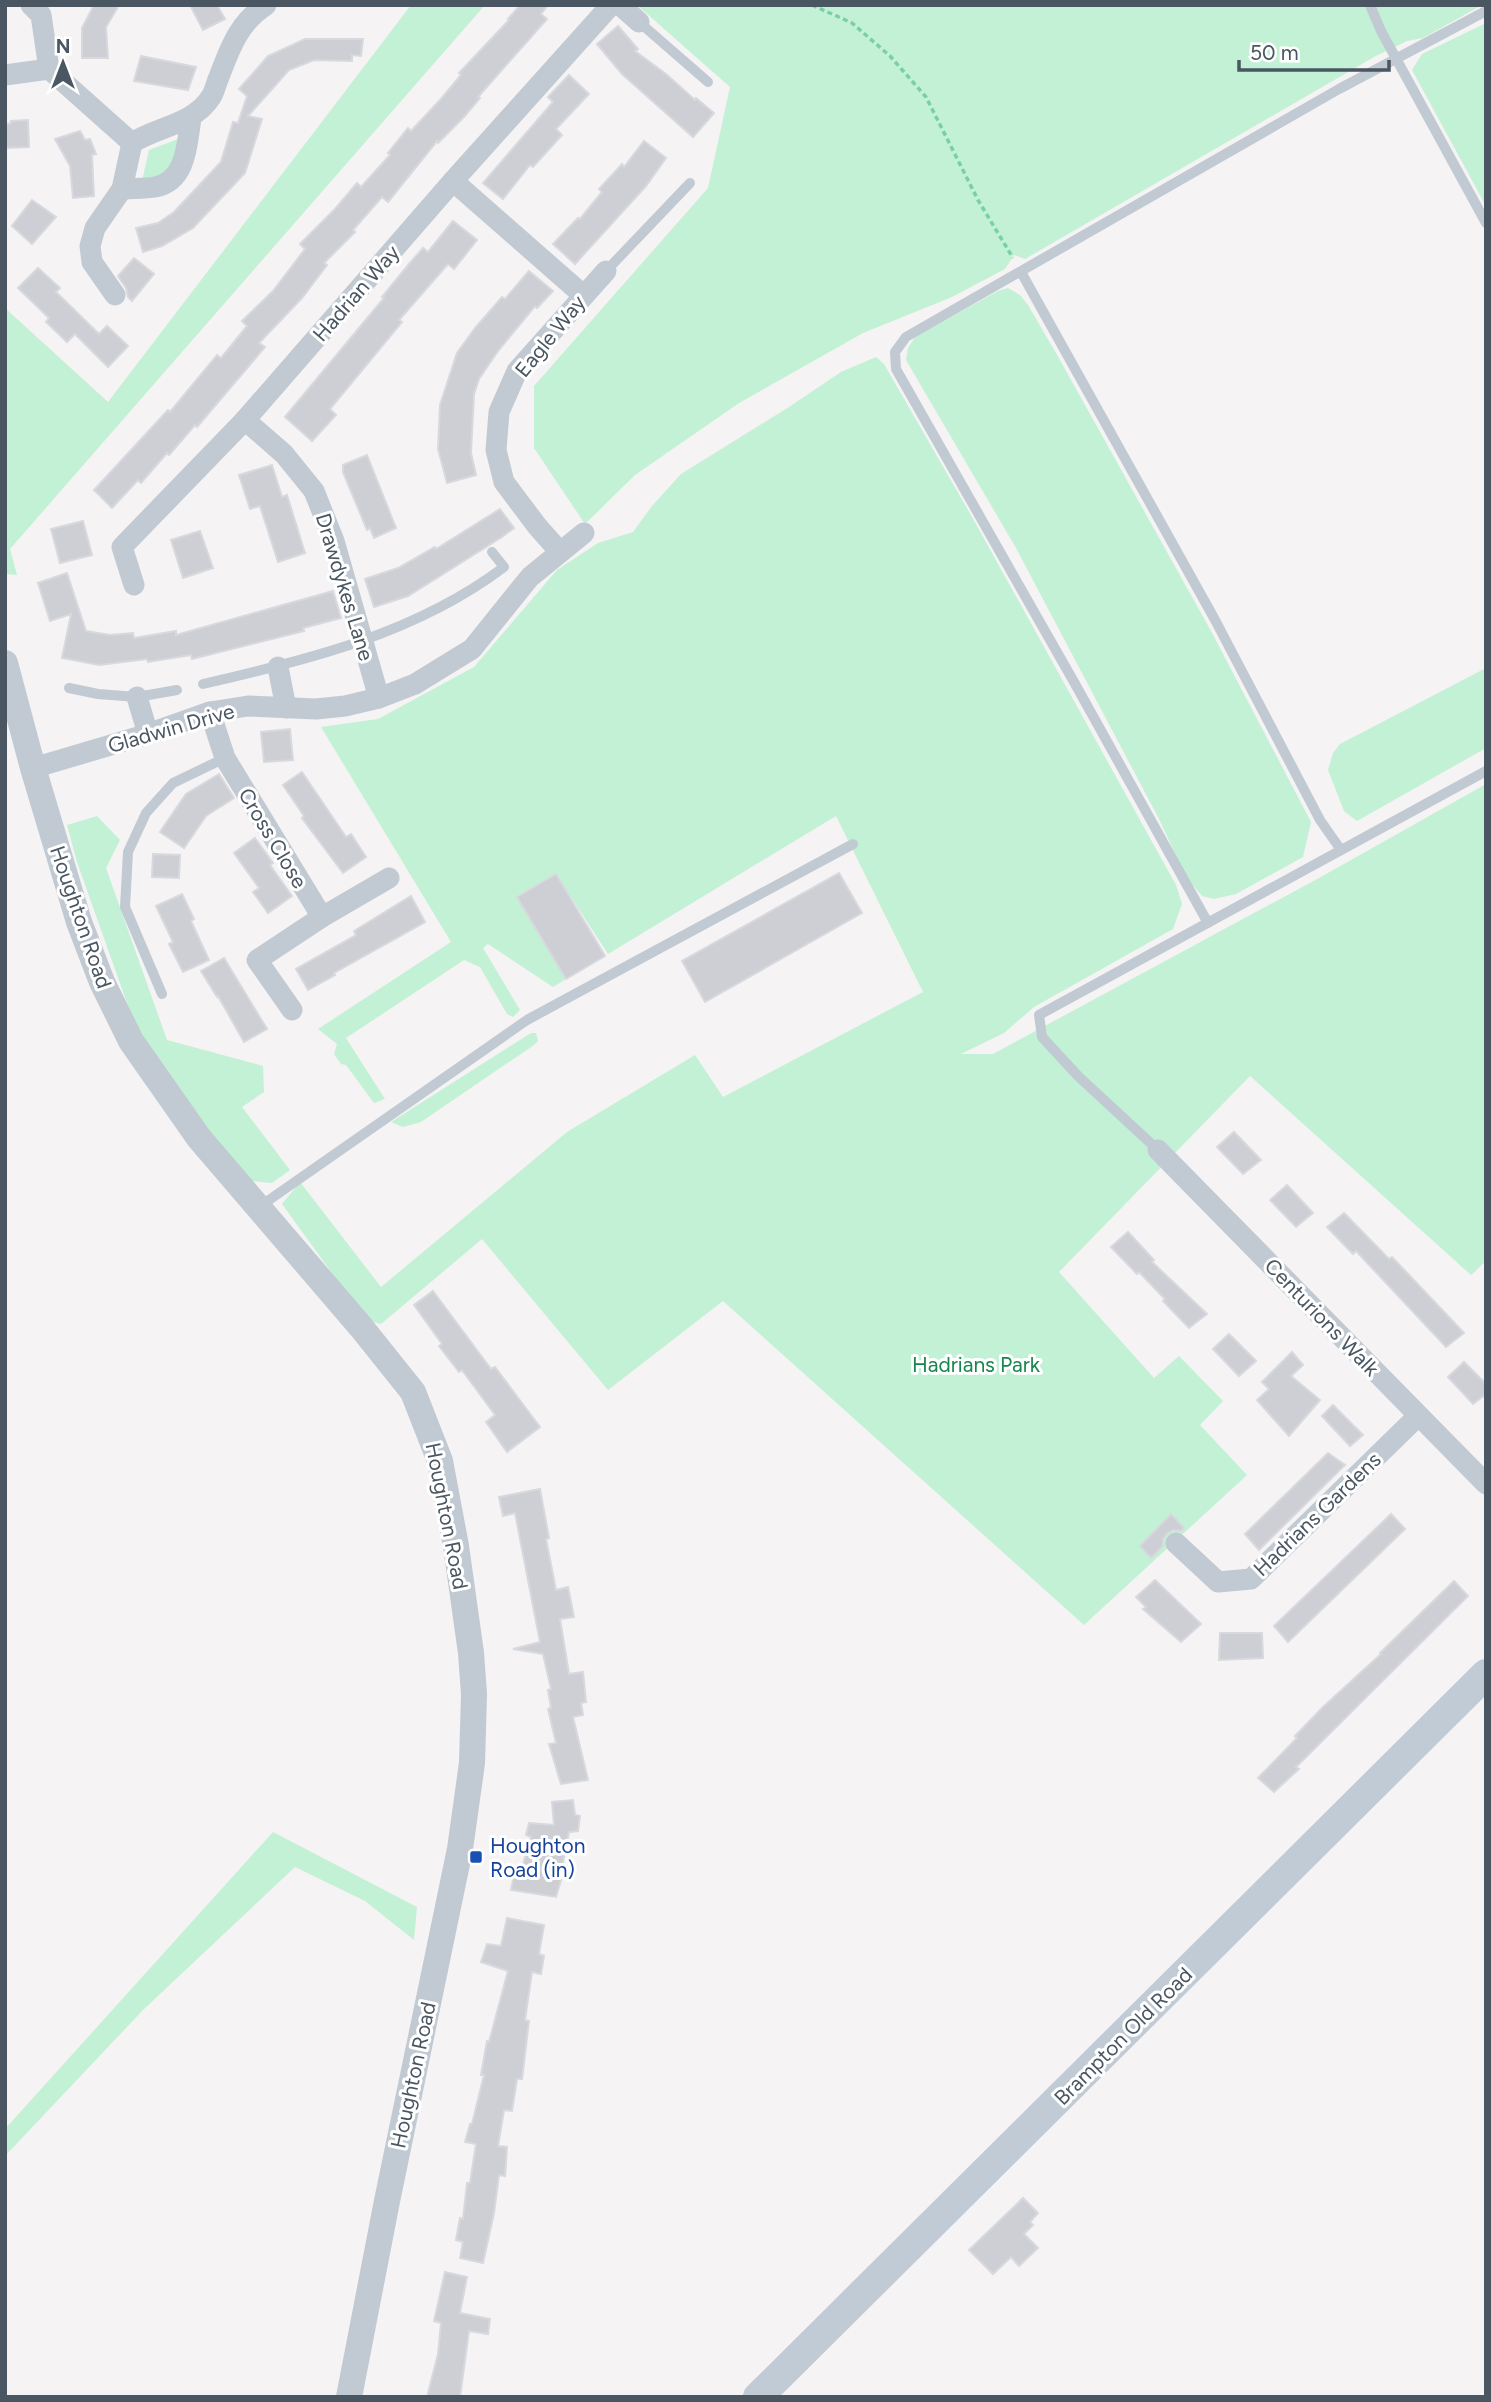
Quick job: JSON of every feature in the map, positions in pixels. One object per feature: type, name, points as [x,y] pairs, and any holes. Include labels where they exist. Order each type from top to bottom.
[{"type":"main road","name":"Brampton Old Road","points":[[758,2397],[1486,1674]]},
{"type":"street","points":[[115,295],[92,262],[90,246],[95,228],[122,189],[132,143],[148,133],[191,118],[211,97],[233,39],[244,22],[267,5]]},
{"type":"street","name":"Hadrian Way","points":[[134,585],[122,547],[246,420],[453,181],[611,5]]},
{"type":"street","points":[[620,5],[639,22]]},
{"type":"street","points":[[40,8],[49,69],[132,143]]},
{"type":"street","points":[[5,75],[49,69]]},
{"type":"street","points":[[122,189],[158,187],[175,176],[184,161],[191,118]]},
{"type":"street","points":[[453,181],[583,295]]},
{"type":"street","name":"Eagle Way","points":[[560,552],[504,482],[496,450],[499,412],[517,371],[606,271]]},
{"type":"street","name":"Drawdykes Lane","points":[[246,420],[284,454],[314,491],[334,541],[379,698]]},
{"type":"street","name":"Gladwin Drive","points":[[33,768],[148,734],[210,712],[248,706],[316,709],[379,698],[415,684],[472,649],[530,578],[584,533]]},
{"type":"street","name":"Houghton Road","points":[[5,663],[79,922],[102,982],[131,1041],[199,1138],[413,1392],[440,1461],[456,1546],[471,1653],[474,1694],[472,1763],[460,1849],[349,2397]]},
{"type":"street","points":[[278,667],[286,708]]},
{"type":"street","points":[[137,697],[148,734]]},
{"type":"street","name":"Cross Close","points":[[210,712],[225,758],[322,917]]},
{"type":"street","points":[[292,1010],[257,960],[322,917],[389,878]]},
{"type":"street","name":"Centurions Walk","points":[[1158,1150],[1486,1484]]},
{"type":"street","name":"Hadrians Gardens","points":[[1176,1543],[1218,1582],[1251,1579],[1418,1416]]},
{"type":"lane","points":[[1370,5],[1381,31],[1486,222]]},
{"type":"lane","points":[[1208,923],[896,369],[895,352],[906,337],[1327,96],[1486,12]]},
{"type":"lane","points":[[639,22],[708,82]]},
{"type":"lane","points":[[606,271],[690,183]]},
{"type":"lane","points":[[1021,272],[1214,618],[1320,820],[1341,850]]},
{"type":"lane","points":[[203,684],[278,667],[363,641],[446,605],[478,587],[504,567],[492,552]]},
{"type":"lane","points":[[69,688],[98,694],[137,697],[177,690]]},
{"type":"lane","points":[[162,994],[125,907],[128,852],[146,813],[173,783],[225,758]]},
{"type":"lane","points":[[1158,1150],[1078,1076],[1041,1037],[1039,1015],[1486,771]]},
{"type":"lane","points":[[259,1207],[527,1020],[853,844]]},
{"type":"path","points":[[813,5],[852,23],[890,56],[926,97],[978,200],[1021,272]]},
{"type":"green space","points":[[411,5],[485,5],[10,549],[17,575],[5,574],[5,308],[108,402]]},
{"type":"green space","points":[[637,5],[1482,5],[1423,38],[1407,41],[1374,57],[1025,259],[1014,255],[1005,269],[952,297],[863,333],[739,403],[635,475],[585,524],[534,448],[534,386],[708,188],[730,87]]},
{"type":"green space","points":[[1486,23],[1486,206],[1412,70],[1422,54]]},
{"type":"green space","points":[[178,139],[176,159],[161,177],[142,181],[149,150]]},
{"type":"green space","points":[[1008,288],[1020,295],[1028,305],[1056,353],[1211,631],[1311,822],[1303,857],[1236,894],[1214,899],[1202,896],[1186,877],[1159,819],[1016,548],[906,360],[908,348],[915,337]]},
{"type":"green space","name":"Hadrians Park","points":[[876,357],[884,364],[972,517],[1176,885],[1182,904],[1173,929],[1034,1007],[1004,1033],[961,1054],[993,1054],[1319,878],[1486,784],[1486,1261],[1471,1275],[1250,1076],[1059,1272],[1154,1378],[1179,1356],[1223,1401],[1200,1425],[1247,1475],[1084,1625],[723,1301],[608,1390],[482,1239],[381,1324],[366,1320],[282,1204],[300,1182],[381,1287],[567,1132],[695,1055],[723,1097],[923,992],[836,816],[608,954],[556,874],[517,896],[566,979],[553,987],[488,944],[483,948],[520,1010],[513,1017],[507,1014],[480,967],[464,960],[346,1038],[385,1099],[374,1103],[346,1065],[341,1064],[334,1054],[337,1044],[318,1029],[451,942],[321,727],[378,719],[474,667],[557,570],[598,543],[633,532],[681,474],[841,372]]},
{"type":"green space","points":[[1486,668],[1486,748],[1357,821],[1344,811],[1328,770],[1333,753],[1340,744]]},
{"type":"green space","points":[[97,816],[120,840],[106,868],[167,1040],[263,1066],[264,1092],[242,1107],[290,1170],[272,1183],[251,1181],[176,1100],[133,1020],[77,862],[67,825]]},
{"type":"green space","points":[[531,1033],[536,1033],[538,1041],[534,1045],[421,1122],[403,1127],[391,1122]]},
{"type":"green space","points":[[273,1832],[417,1907],[414,1940],[365,1901],[295,1867],[143,2010],[5,2156],[5,2129]]},
{"type":"building","points":[[94,5],[119,5],[106,27],[108,58],[82,58],[82,28]]},
{"type":"building","points":[[190,5],[217,5],[225,19],[203,30]]},
{"type":"building","points":[[520,5],[548,5],[541,14],[547,19],[478,97],[480,98],[463,118],[438,143],[437,141],[388,202],[382,197],[353,230],[355,232],[324,263],[327,265],[302,298],[259,343],[265,347],[197,427],[195,425],[141,483],[138,480],[112,508],[94,490],[168,410],[170,412],[217,355],[221,358],[247,326],[242,321],[273,291],[305,249],[300,244],[357,183],[361,187],[390,155],[388,153],[408,128],[411,131],[440,100],[461,75],[459,73]]},
{"type":"building","points":[[618,26],[638,49],[635,51],[714,113],[693,137],[622,74],[597,44]]},
{"type":"building","points":[[305,39],[363,39],[361,56],[352,55],[352,61],[314,60],[289,70],[248,116],[262,119],[245,173],[193,228],[162,246],[143,252],[136,228],[158,223],[174,212],[221,162],[233,122],[238,123],[247,96],[239,89],[268,56]]},
{"type":"building","points":[[141,56],[196,67],[188,90],[134,81]]},
{"type":"building","points":[[569,75],[589,94],[556,129],[562,135],[533,167],[530,165],[503,199],[483,183],[553,102],[548,97]]},
{"type":"building","points":[[28,120],[29,147],[5,148],[5,124]]},
{"type":"building","points":[[80,131],[85,140],[90,139],[96,154],[92,155],[94,196],[73,198],[70,166],[55,139]]},
{"type":"building","points":[[644,141],[666,158],[646,186],[575,264],[553,244],[580,219],[602,192],[599,189],[622,164],[624,167]]},
{"type":"building","points":[[32,200],[56,217],[32,244],[12,226]]},
{"type":"building","points":[[453,221],[477,240],[454,269],[448,264],[399,320],[402,322],[330,409],[336,415],[312,441],[285,417],[409,264],[423,248],[428,252]]},
{"type":"building","points":[[134,258],[154,274],[132,301],[118,276]]},
{"type":"building","points":[[38,268],[60,288],[56,292],[99,334],[107,326],[128,346],[108,367],[75,334],[67,342],[46,322],[49,318],[18,288]]},
{"type":"building","points":[[529,271],[553,291],[537,308],[535,306],[479,379],[474,394],[471,453],[476,475],[447,483],[438,449],[440,405],[457,353],[502,297],[505,299]]},
{"type":"building","points":[[367,455],[396,528],[374,538],[370,528],[367,530],[343,472],[343,465]]},
{"type":"building","points":[[272,465],[282,497],[287,495],[305,553],[278,562],[260,506],[250,509],[239,475]]},
{"type":"building","points":[[500,509],[514,528],[408,596],[374,607],[365,579],[398,568],[435,547],[436,549]]},
{"type":"building","points":[[83,521],[92,555],[60,563],[51,529]]},
{"type":"building","points":[[200,531],[213,568],[183,578],[171,540]]},
{"type":"building","points":[[67,573],[86,631],[110,635],[133,633],[134,638],[176,631],[176,635],[333,591],[341,618],[303,628],[304,631],[192,659],[191,655],[148,662],[147,659],[99,665],[62,658],[71,614],[50,621],[38,583]]},
{"type":"building","points":[[290,729],[293,760],[264,762],[261,732]]},
{"type":"building","points":[[302,772],[346,837],[351,834],[366,857],[343,873],[302,818],[304,816],[283,785]]},
{"type":"building","points":[[219,774],[234,798],[206,816],[184,848],[160,832],[186,794]]},
{"type":"building","points":[[255,838],[292,896],[268,913],[253,892],[259,888],[234,853]]},
{"type":"building","points":[[153,854],[180,855],[179,878],[152,877]]},
{"type":"building","points":[[839,873],[862,913],[705,1002],[682,961]]},
{"type":"building","points":[[556,874],[605,956],[566,979],[517,897]]},
{"type":"building","points":[[182,894],[209,960],[183,972],[169,944],[173,942],[156,906]]},
{"type":"building","points":[[411,896],[425,922],[308,990],[296,969],[356,935],[354,931]]},
{"type":"building","points":[[224,958],[267,1029],[244,1042],[201,971]]},
{"type":"building","points":[[1234,1132],[1261,1160],[1243,1174],[1217,1147]]},
{"type":"building","points":[[1287,1185],[1313,1213],[1296,1227],[1270,1200]]},
{"type":"building","points":[[1344,1213],[1389,1259],[1392,1257],[1464,1333],[1446,1347],[1356,1251],[1353,1254],[1327,1227]]},
{"type":"building","points":[[1128,1232],[1154,1260],[1152,1262],[1207,1314],[1189,1328],[1139,1272],[1137,1274],[1111,1247]]},
{"type":"building","points":[[433,1291],[491,1369],[495,1367],[540,1427],[507,1452],[486,1422],[495,1415],[462,1370],[459,1372],[439,1346],[442,1344],[414,1305]]},
{"type":"building","points":[[1229,1334],[1256,1361],[1239,1376],[1213,1349]]},
{"type":"building","points":[[1292,1352],[1303,1365],[1291,1376],[1320,1400],[1289,1436],[1257,1400],[1269,1389],[1262,1382]]},
{"type":"building","points":[[1464,1362],[1486,1384],[1486,1394],[1473,1404],[1448,1377]]},
{"type":"building","points":[[1333,1405],[1363,1435],[1350,1446],[1322,1416]]},
{"type":"building","points":[[1328,1453],[1345,1465],[1259,1550],[1245,1534]]},
{"type":"building","points":[[540,1489],[556,1590],[568,1587],[574,1617],[560,1619],[569,1674],[583,1672],[586,1702],[581,1703],[583,1715],[573,1717],[588,1780],[561,1784],[549,1744],[556,1743],[548,1709],[551,1708],[548,1690],[551,1689],[543,1654],[513,1649],[540,1642],[515,1513],[503,1516],[499,1497]]},
{"type":"building","points":[[1171,1514],[1184,1528],[1167,1534],[1163,1539],[1163,1546],[1151,1558],[1140,1546]]},
{"type":"building","points":[[1391,1514],[1405,1529],[1288,1642],[1274,1626]]},
{"type":"building","points":[[1155,1580],[1201,1624],[1181,1642],[1143,1609],[1146,1607],[1136,1597]]},
{"type":"building","points":[[1454,1581],[1468,1596],[1296,1767],[1299,1769],[1274,1792],[1258,1778],[1323,1707]]},
{"type":"building","points":[[1220,1633],[1262,1633],[1263,1658],[1219,1660]]},
{"type":"building","points":[[573,1800],[575,1815],[580,1816],[578,1831],[569,1832],[556,1897],[511,1890],[515,1871],[521,1871],[531,1837],[526,1835],[529,1823],[554,1825],[552,1802]]},
{"type":"building","points":[[507,1918],[544,1925],[539,1954],[544,1956],[541,1974],[532,1972],[525,2020],[529,2021],[522,2079],[517,2079],[512,2111],[504,2110],[498,2146],[507,2147],[505,2176],[499,2175],[483,2263],[460,2258],[463,2242],[456,2240],[460,2218],[463,2219],[467,2183],[470,2183],[476,2144],[465,2142],[484,2075],[481,2075],[487,2041],[489,2042],[508,1971],[481,1962],[487,1944],[501,1946]]},
{"type":"building","points":[[1023,2198],[1038,2213],[1030,2222],[1033,2225],[1024,2234],[1038,2248],[1019,2266],[1011,2257],[993,2274],[969,2250]]},
{"type":"building","points":[[445,2272],[467,2277],[460,2313],[490,2319],[488,2334],[469,2331],[460,2397],[427,2397],[438,2354],[441,2323],[434,2321]]},
{"type":"place","name":"Houghton Road (in)","points":[[476,1857]]}]
